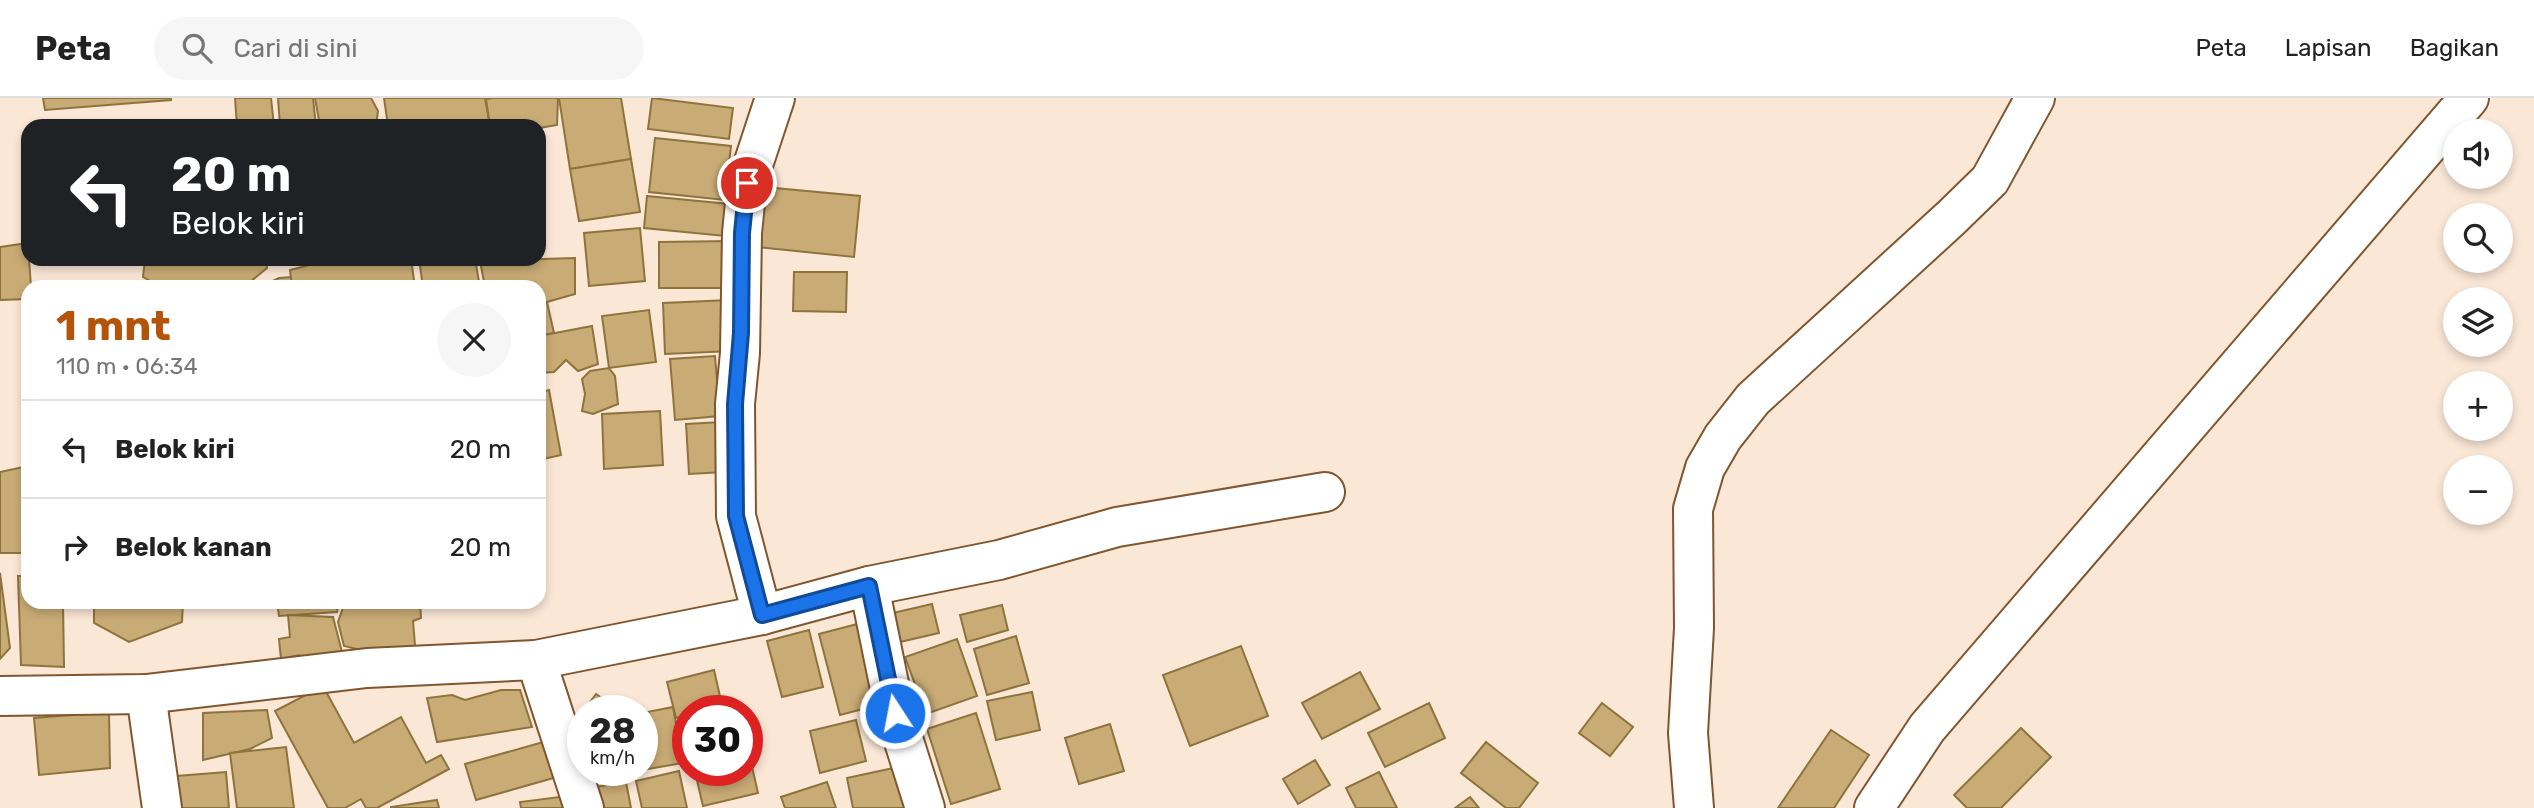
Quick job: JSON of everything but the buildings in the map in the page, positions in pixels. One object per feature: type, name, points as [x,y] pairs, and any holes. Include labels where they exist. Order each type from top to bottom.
[{"type":"street","points":[[762,615],[736,516],[735,404],[741,329],[742,233],[747,183],[775,98]]},
{"type":"street","points":[[1694,808],[1688,733],[1694,628],[1693,509],[1705,468],[1723,437],[1753,399],[1990,180],[2035,98]]},
{"type":"street","points":[[1874,808],[1927,728],[2469,98]]},
{"type":"street","points":[[0,696],[146,694],[367,668],[536,660],[762,615],[869,586],[999,560],[1117,527],[1325,492]]},
{"type":"street","points":[[869,586],[895,713],[925,808]]},
{"type":"street","points":[[536,660],[584,808]]},
{"type":"street","points":[[146,694],[162,808]]},
{"type":"route","points":[[747,183],[742,233],[743,292],[735,404],[736,516],[762,615],[869,586],[895,713]]}]
